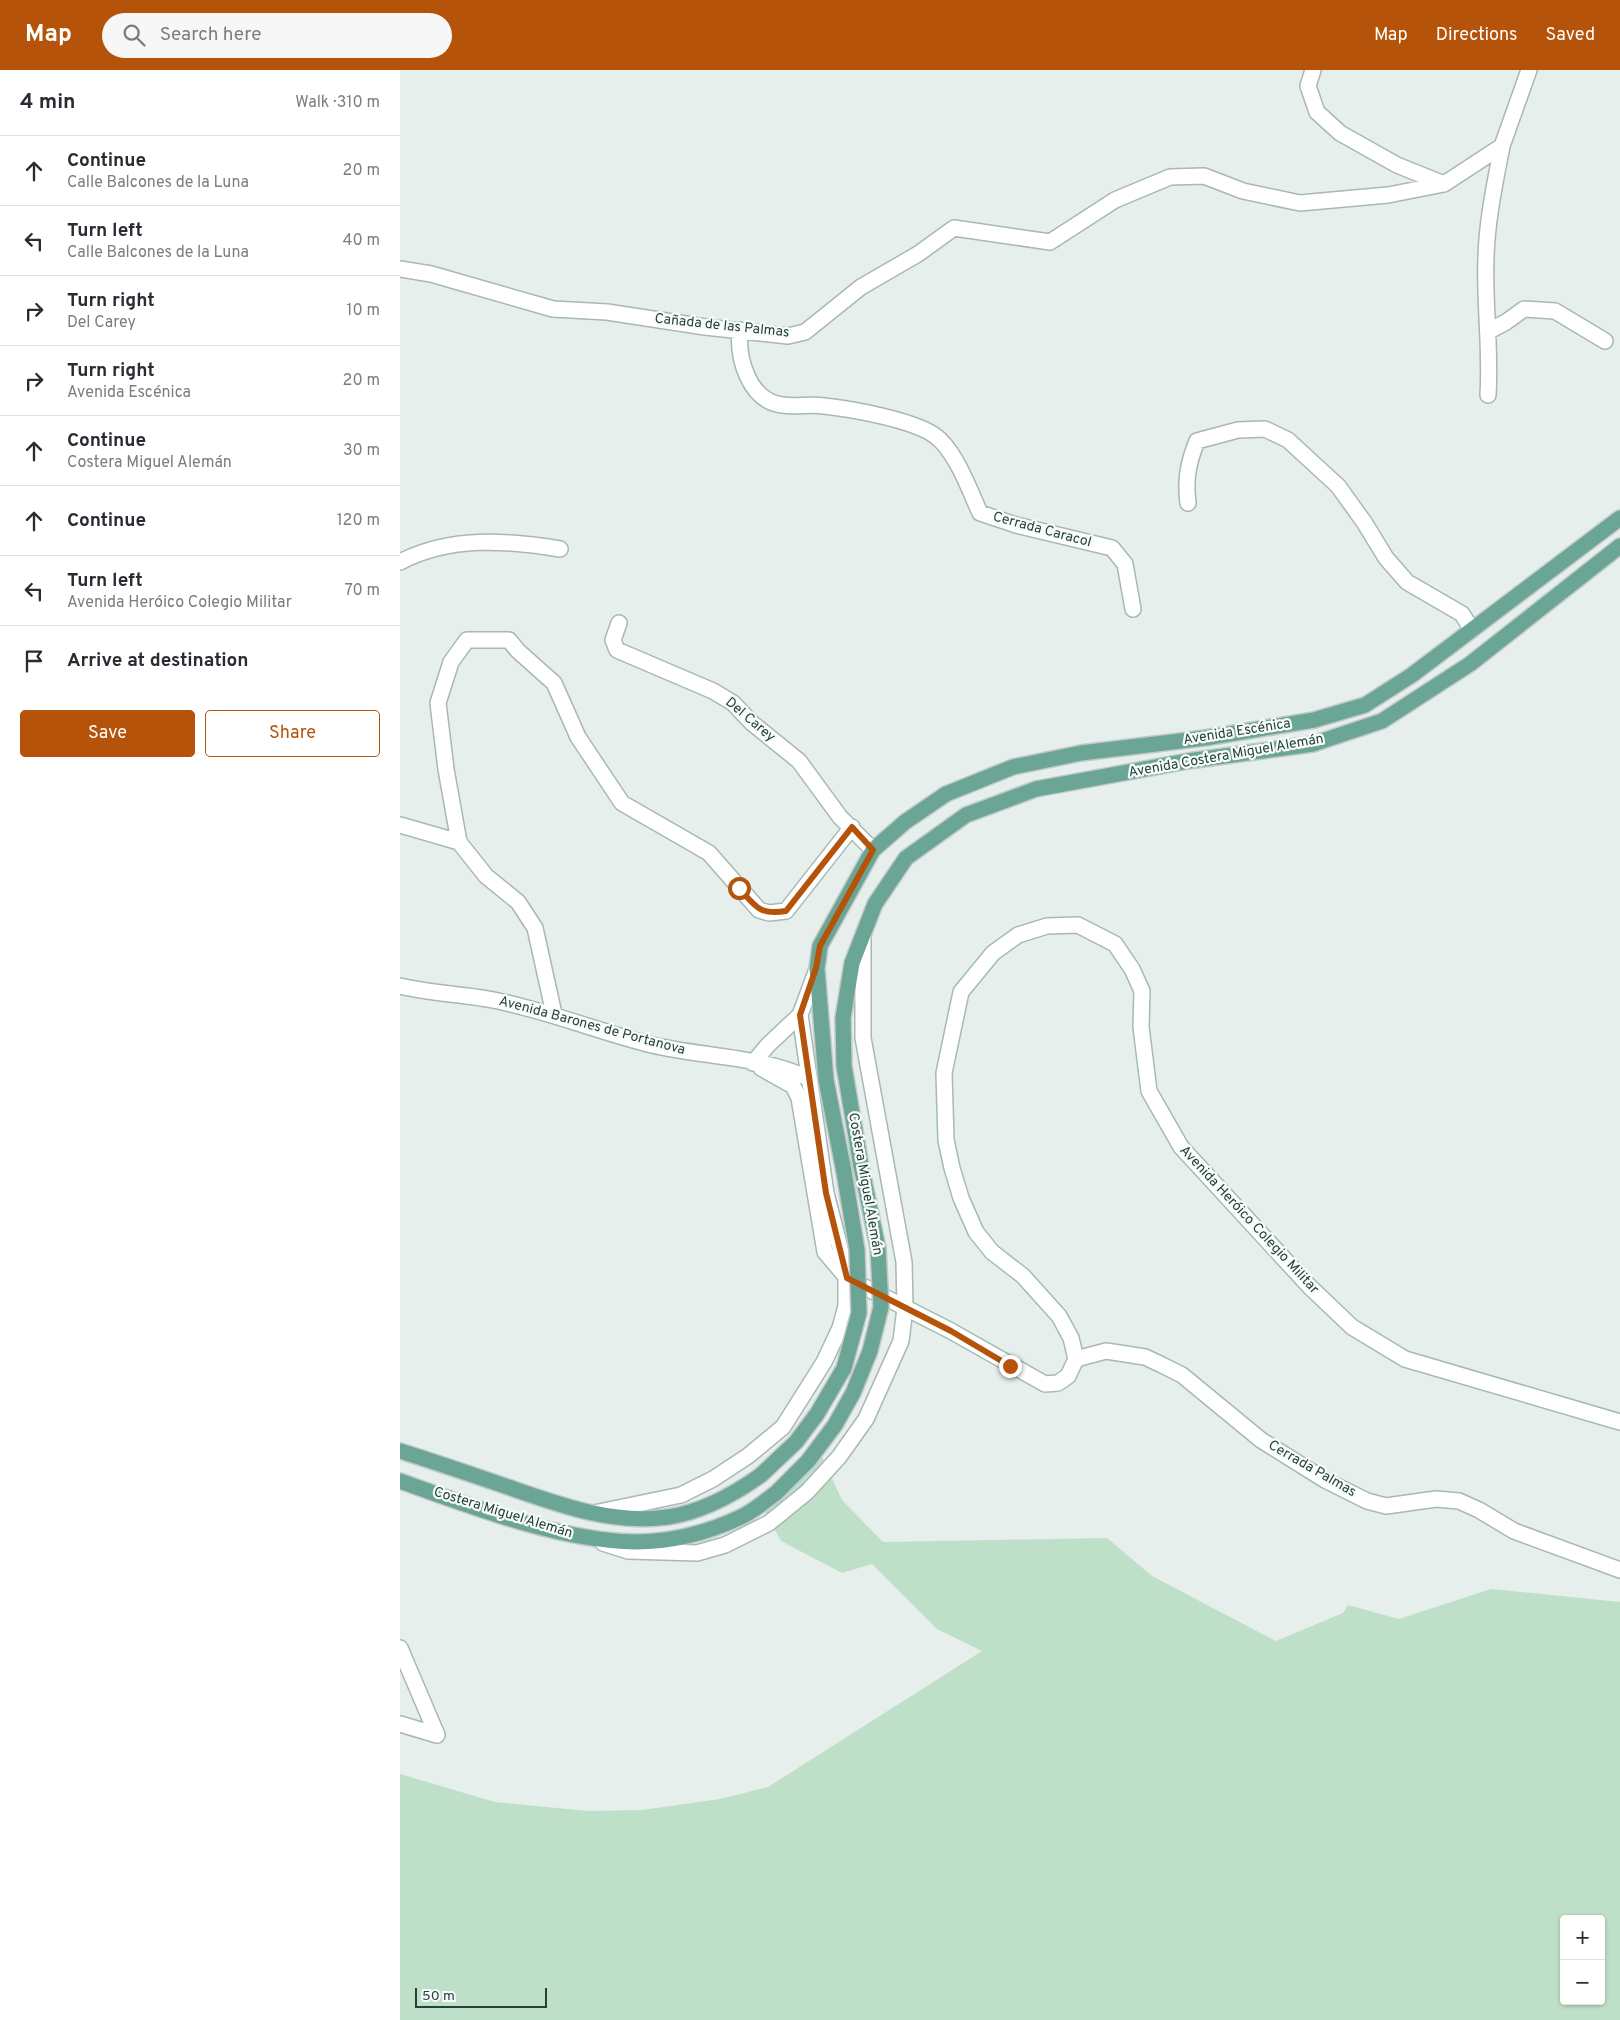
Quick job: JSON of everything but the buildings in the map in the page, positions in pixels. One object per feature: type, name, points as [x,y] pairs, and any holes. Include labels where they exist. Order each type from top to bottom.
[{"type":"main road","name":"Avenida Escénica","points":[[845,898],[873,850],[905,822],[946,794],[1012,766],[1081,753],[1205,738],[1314,720],[1365,705],[1412,675],[1620,518]]},
{"type":"main road","name":"Avenida Costera Miguel Alemán","points":[[875,904],[906,858],[966,815],[1036,789],[1188,761],[1313,744],[1382,721],[1470,664],[1620,546]]},
{"type":"main road","name":"Costera Miguel Alemán","points":[[400,1450],[557,1504],[590,1513],[639,1519],[669,1517],[705,1507],[734,1494],[761,1475],[796,1442],[817,1414],[844,1368],[858,1313],[857,1250],[826,1080],[816,968],[820,946],[845,898]]},
{"type":"main road","name":"Costera Miguel Alemán","points":[[400,1480],[518,1520],[587,1538],[635,1542],[668,1539],[702,1532],[743,1516],[776,1493],[808,1461],[835,1425],[853,1393],[870,1351],[881,1307],[878,1248],[861,1166],[844,1066],[843,1018],[852,963],[875,904]]},
{"type":"street","points":[[1313,70],[1308,86],[1317,112],[1340,133],[1397,165],[1444,184]]},
{"type":"street","points":[[1488,395],[1490,359],[1486,257],[1491,205],[1502,146],[1529,70]]},
{"type":"street","name":"Cañada de las Palmas","points":[[400,268],[431,274],[553,309],[607,312],[788,336],[805,332],[861,287],[918,254],[954,228],[1050,242],[1115,200],[1170,177],[1204,176],[1243,191],[1300,203],[1388,196],[1444,184],[1502,146]]},
{"type":"street","points":[[1489,331],[1524,309],[1555,311],[1605,341]]},
{"type":"street","name":"Cerrada Caracol","points":[[740,330],[738,345],[746,369],[753,387],[763,398],[781,405],[824,406],[916,424],[936,436],[961,469],[980,513],[1016,525],[1112,548],[1125,564],[1132,609]]},
{"type":"street","points":[[1188,503],[1186,484],[1188,463],[1197,441],[1238,430],[1265,429],[1288,440],[1338,486],[1364,522],[1386,558],[1407,582],[1462,614],[1472,630]]},
{"type":"street","points":[[400,562],[438,547],[489,541],[527,543],[560,549]]},
{"type":"street","name":"Del Carey","points":[[619,623],[613,640],[617,650],[713,690],[733,703],[752,723],[799,761],[840,817],[873,850]]},
{"type":"street","points":[[554,1014],[535,928],[518,902],[486,876],[459,842],[446,770],[438,703],[451,662],[467,640],[509,640],[518,651],[554,683],[578,737],[622,803],[709,852],[759,910],[769,914],[786,911],[852,827]]},
{"type":"street","points":[[400,825],[459,842]]},
{"type":"street","name":"Avenida Heróico Colegio Militar","points":[[1076,1359],[1071,1338],[1059,1316],[1023,1276],[992,1252],[976,1232],[961,1198],[954,1176],[946,1130],[944,1073],[961,992],[993,953],[1018,935],[1047,926],[1078,925],[1115,944],[1132,969],[1142,991],[1141,1027],[1149,1091],[1181,1147],[1309,1286],[1352,1327],[1404,1359],[1620,1422]]},
{"type":"street","points":[[587,1538],[628,1551],[697,1553],[725,1546],[769,1522],[807,1492],[839,1457],[866,1419],[901,1341],[905,1308],[904,1262],[900,1234],[863,1038],[863,935]]},
{"type":"street","points":[[590,1513],[681,1495],[713,1479],[748,1456],[783,1426],[824,1362],[840,1328],[846,1306],[847,1278],[826,1193],[800,1015],[816,968]]},
{"type":"street","name":"Avenida Barones de Portanova","points":[[400,986],[496,1000],[554,1014],[652,1044],[786,1068],[808,1078]]},
{"type":"street","points":[[800,1015],[768,1045],[753,1063],[793,1086],[799,1098],[825,1252],[847,1278],[1045,1384],[1058,1383],[1068,1376],[1076,1359]]},
{"type":"street","name":"Cerrada Palmas","points":[[1076,1359],[1106,1351],[1145,1357],[1162,1365],[1182,1375],[1261,1440],[1324,1480],[1367,1501],[1386,1506],[1436,1499],[1459,1501],[1514,1531],[1620,1570]]},
{"type":"street","points":[[400,1648],[437,1735],[400,1724]]},
{"type":"green space","points":[[822,1457],[842,1500],[883,1542],[1107,1538],[1152,1576],[1276,1641],[1343,1613],[1348,1605],[1399,1619],[1491,1589],[1620,1602],[1620,2020],[400,2020],[400,1774],[495,1802],[588,1811],[642,1810],[720,1799],[768,1787],[982,1651],[937,1629],[872,1564],[842,1573],[781,1541],[765,1512],[762,1495]]},
{"type":"route","points":[[739,888],[759,910],[769,914],[786,911],[798,899],[852,827],[873,850],[820,946],[816,968],[800,1015],[826,1193],[847,1278],[951,1331],[1010,1366]]}]
